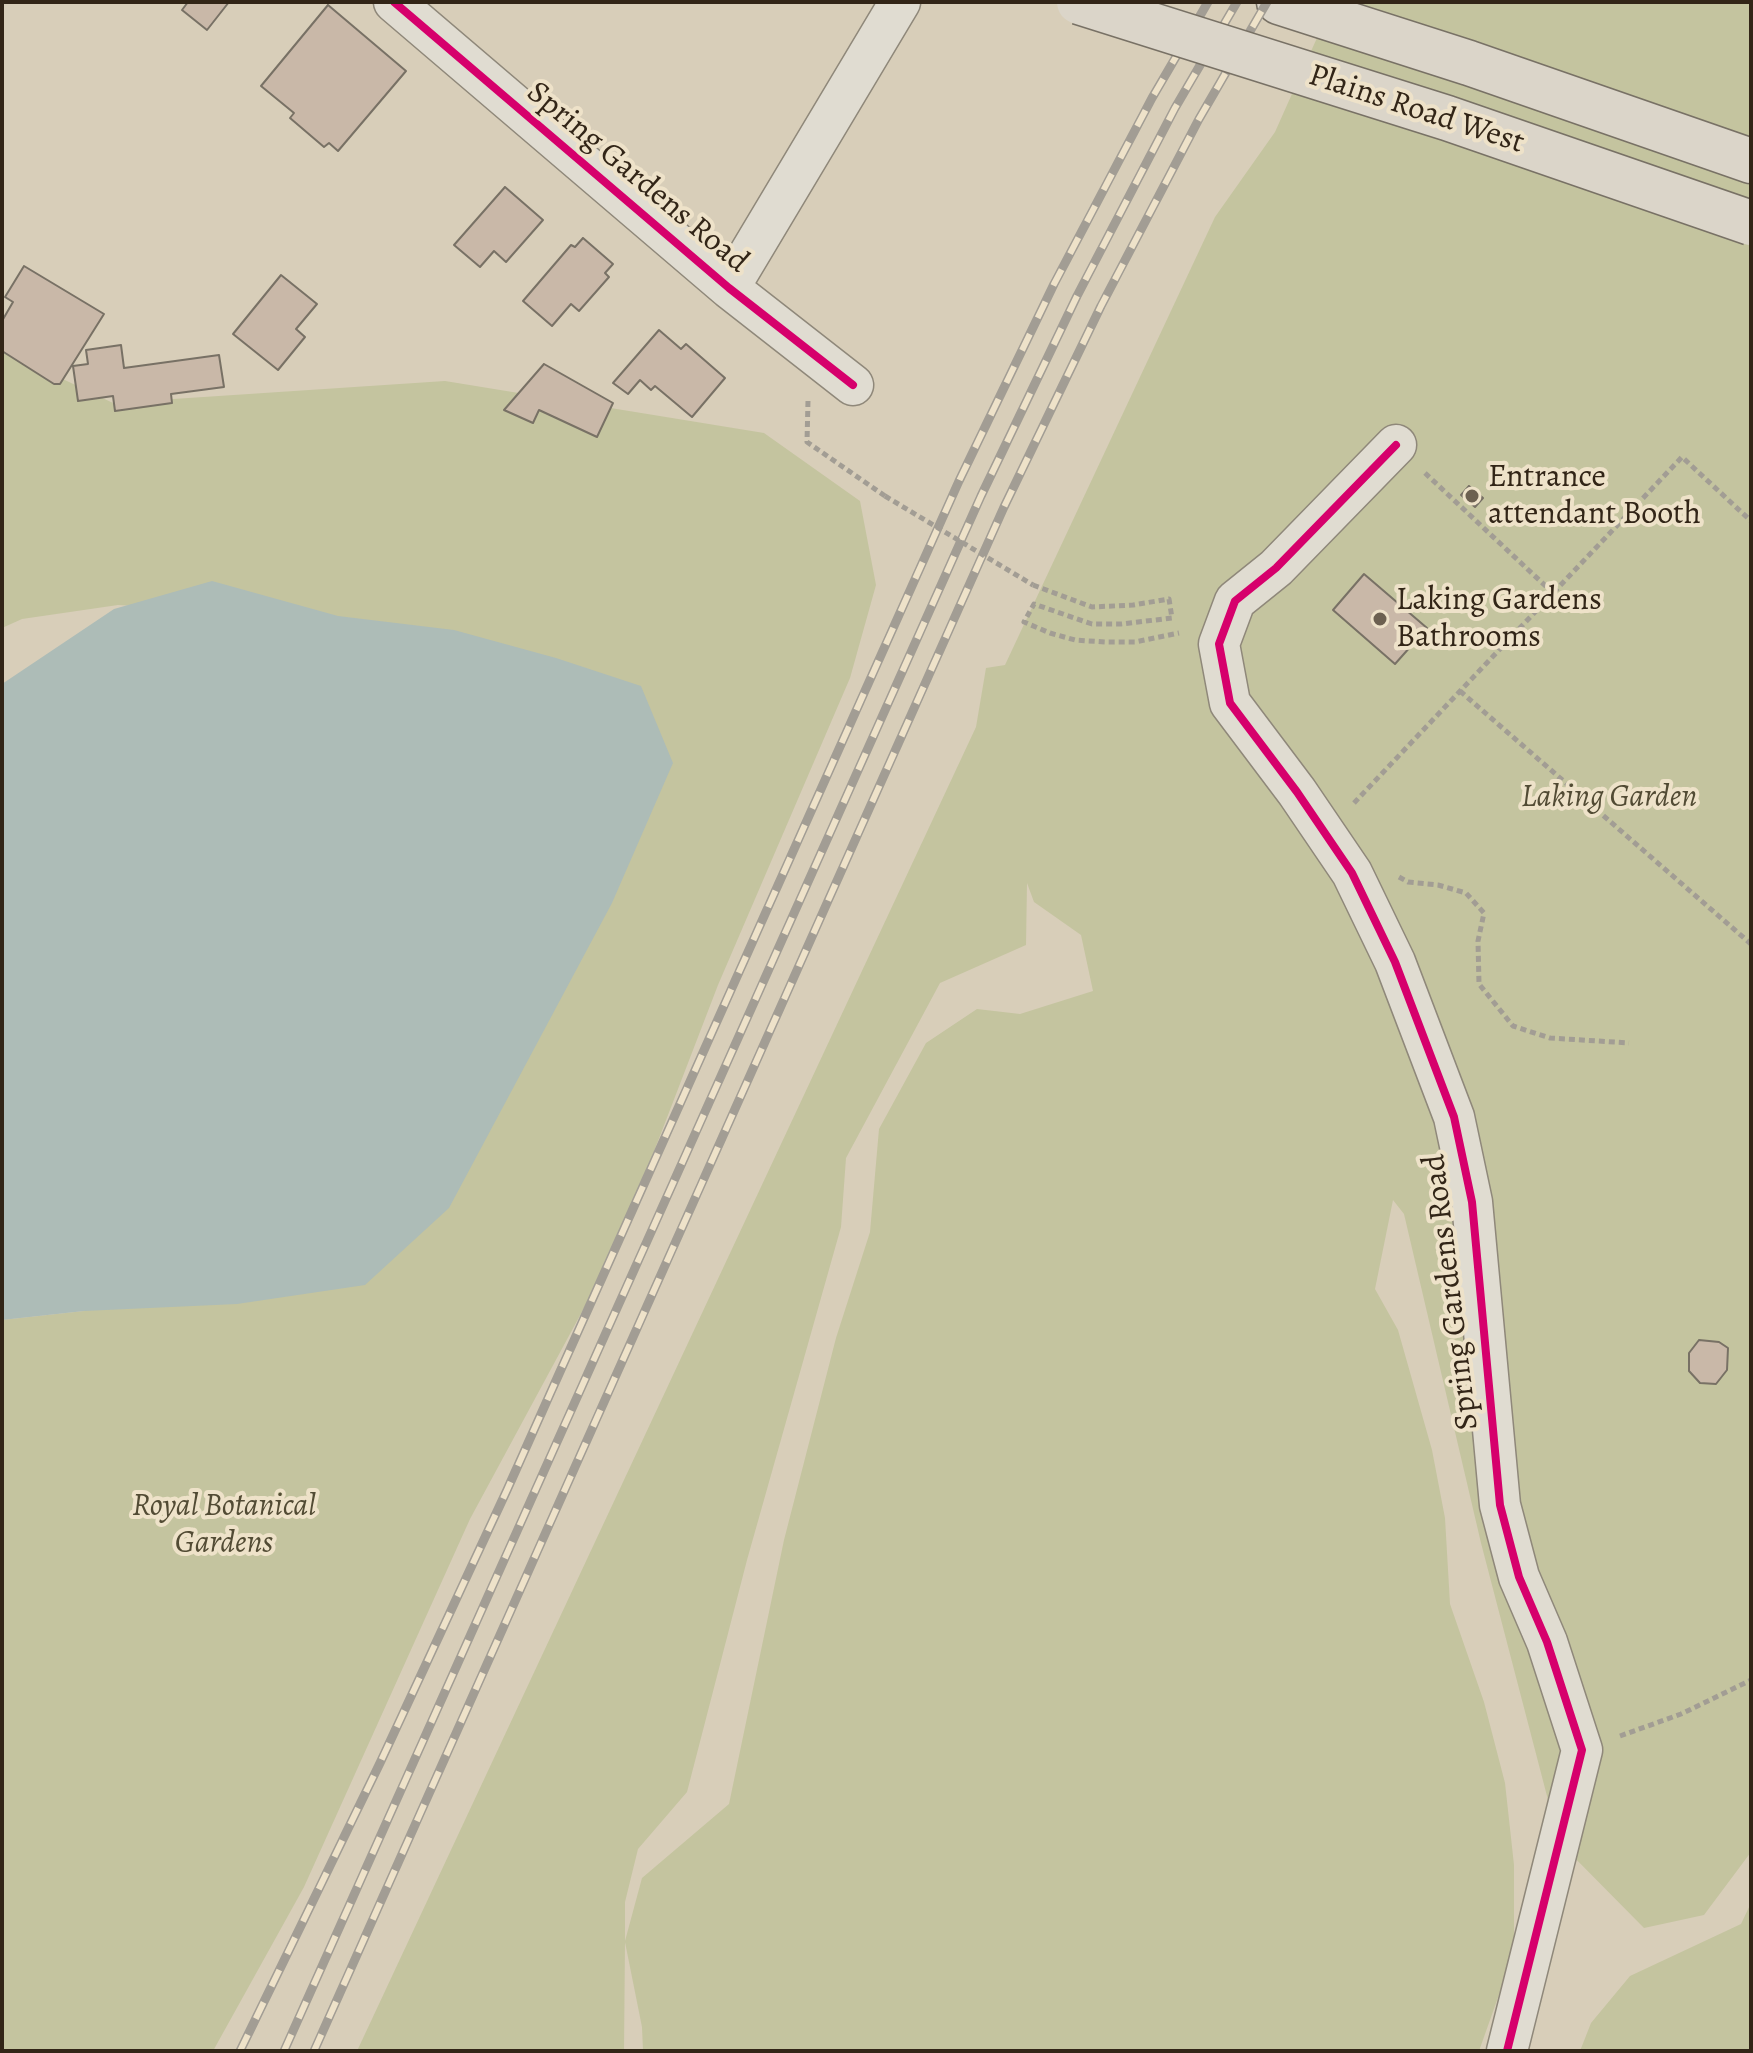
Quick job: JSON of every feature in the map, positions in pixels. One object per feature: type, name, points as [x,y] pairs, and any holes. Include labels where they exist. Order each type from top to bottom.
[{"type":"main road","name":"Plains Road West","points":[[1079,2],[1447,118],[1751,223]]},
{"type":"main road","name":"Plains Road West","points":[[1279,2],[1469,63],[1751,161]]},
{"type":"street","name":"Spring Gardens Road","points":[[394,2],[729,288],[853,385]]},
{"type":"street","points":[[729,288],[900,2]]},
{"type":"street","name":"Spring Gardens Road","points":[[1396,445],[1276,568],[1235,601],[1219,644],[1230,703],[1297,792],[1352,873],[1395,962],[1454,1117],[1472,1202],[1500,1505],[1519,1577],[1547,1642],[1582,1750]]},
{"type":"street","points":[[1507,2051],[1582,1750]]},
{"type":"path","points":[[809,388],[807,442],[885,496],[1033,585],[1092,607],[1169,599],[1172,618],[1151,622],[1092,624],[1034,604],[1024,622],[1075,640],[1135,642],[1177,633]]},
{"type":"path","points":[[1396,445],[1553,593]]},
{"type":"path","points":[[1351,806],[1682,457],[1751,521]]},
{"type":"path","points":[[1460,691],[1751,944]]},
{"type":"path","points":[[1396,876],[1408,882],[1438,885],[1466,893],[1484,913],[1478,941],[1479,984],[1513,1026],[1550,1038],[1629,1043]]},
{"type":"path","points":[[1582,1750],[1681,1714],[1751,1680]]},
{"type":"green space","name":"Laking Garden","points":[[1333,2],[1751,2],[1751,1852],[1704,1915],[1644,1928],[1559,1842],[1481,1543],[1404,1214],[1393,1200],[1375,1289],[1398,1330],[1432,1450],[1445,1518],[1450,1604],[1484,1702],[1505,1783],[1514,1865],[1514,1937],[1501,1989],[1479,2051],[643,2051],[642,2027],[625,1942],[624,2051],[357,2051],[976,727],[986,668],[1005,665],[1215,217],[1275,132]],"holes":[[[1027,883],[1034,902],[1081,935],[1093,991],[1020,1014],[977,1009],[926,1043],[879,1129],[870,1232],[836,1338],[784,1540],[729,1804],[642,1878],[625,1941],[625,1902],[638,1849],[687,1792],[747,1560],[841,1227],[846,1158],[940,983],[1026,945]]]},
{"type":"green space","name":"Royal Botanical Gardens","points":[[2,350],[113,403],[445,381],[764,433],[860,501],[876,585],[850,678],[718,985],[618,1245],[470,1519],[304,1887],[213,2051],[2,2051],[2,1320],[84,1311],[511,1089],[583,953],[349,618],[118,605],[22,619],[2,628]]},
{"type":"green space","points":[[1751,1903],[1751,2051],[1580,2051],[1591,2023],[1630,1976],[1741,1924]]},
{"type":"shaded area","points":[[212,581],[338,616],[454,630],[556,658],[641,686],[673,763],[612,903],[449,1208],[365,1285],[237,1304],[84,1311],[2,1320],[2,684],[114,609]]},
{"type":"building","points":[[188,2],[229,2],[207,30],[182,10]]},
{"type":"building","points":[[328,5],[406,71],[338,151],[329,143],[324,147],[290,118],[294,113],[261,86]]},
{"type":"building","points":[[505,187],[543,220],[506,262],[494,251],[480,267],[454,245]]},
{"type":"building","points":[[583,238],[613,264],[605,273],[609,277],[579,311],[571,304],[552,326],[523,301],[571,245],[575,247]]},
{"type":"building","points":[[24,266],[104,314],[60,384],[54,384],[2,351],[2,321],[13,302],[5,297]]},
{"type":"building","points":[[281,275],[317,304],[296,329],[305,337],[278,370],[233,334]]},
{"type":"building","points":[[659,330],[681,349],[686,344],[725,378],[692,417],[655,386],[651,390],[640,380],[628,394],[613,383]]},
{"type":"building","points":[[121,345],[124,368],[219,355],[224,387],[171,394],[172,403],[115,411],[113,396],[78,401],[73,366],[88,364],[86,350]]},
{"type":"building","points":[[544,364],[613,403],[597,437],[539,410],[533,423],[504,410]]},
{"type":"building","name":"Entrance attendant Booth","points":[[1469,486],[1483,498],[1475,507],[1461,495]]},
{"type":"building","name":"Laking Gardens Bathrooms","points":[[1364,574],[1427,628],[1395,664],[1333,610]]},
{"type":"building","points":[[1699,1340],[1719,1342],[1728,1348],[1727,1370],[1716,1384],[1700,1383],[1689,1371],[1689,1353]]},
{"type":"railway","points":[[240,2051],[380,1763],[507,1490],[959,481],[1054,284],[1152,98],[1208,2]]},
{"type":"railway","points":[[284,2051],[981,496],[1077,296],[1175,108],[1237,2]]},
{"type":"railway","points":[[314,2051],[1004,507],[1101,306],[1199,119],[1267,2]]},
{"type":"cycle path","points":[[394,2],[729,288],[853,385]]},
{"type":"cycle path","points":[[1396,445],[1276,568],[1235,601],[1219,644],[1230,703],[1297,792],[1352,873],[1395,962],[1454,1117],[1472,1202],[1500,1505],[1519,1577],[1547,1642],[1582,1750],[1507,2051]]},
{"type":"place","name":"Entrance attendant Booth","points":[[1472,496]]},
{"type":"place","name":"Laking Gardens Bathrooms","points":[[1380,619]]}]
